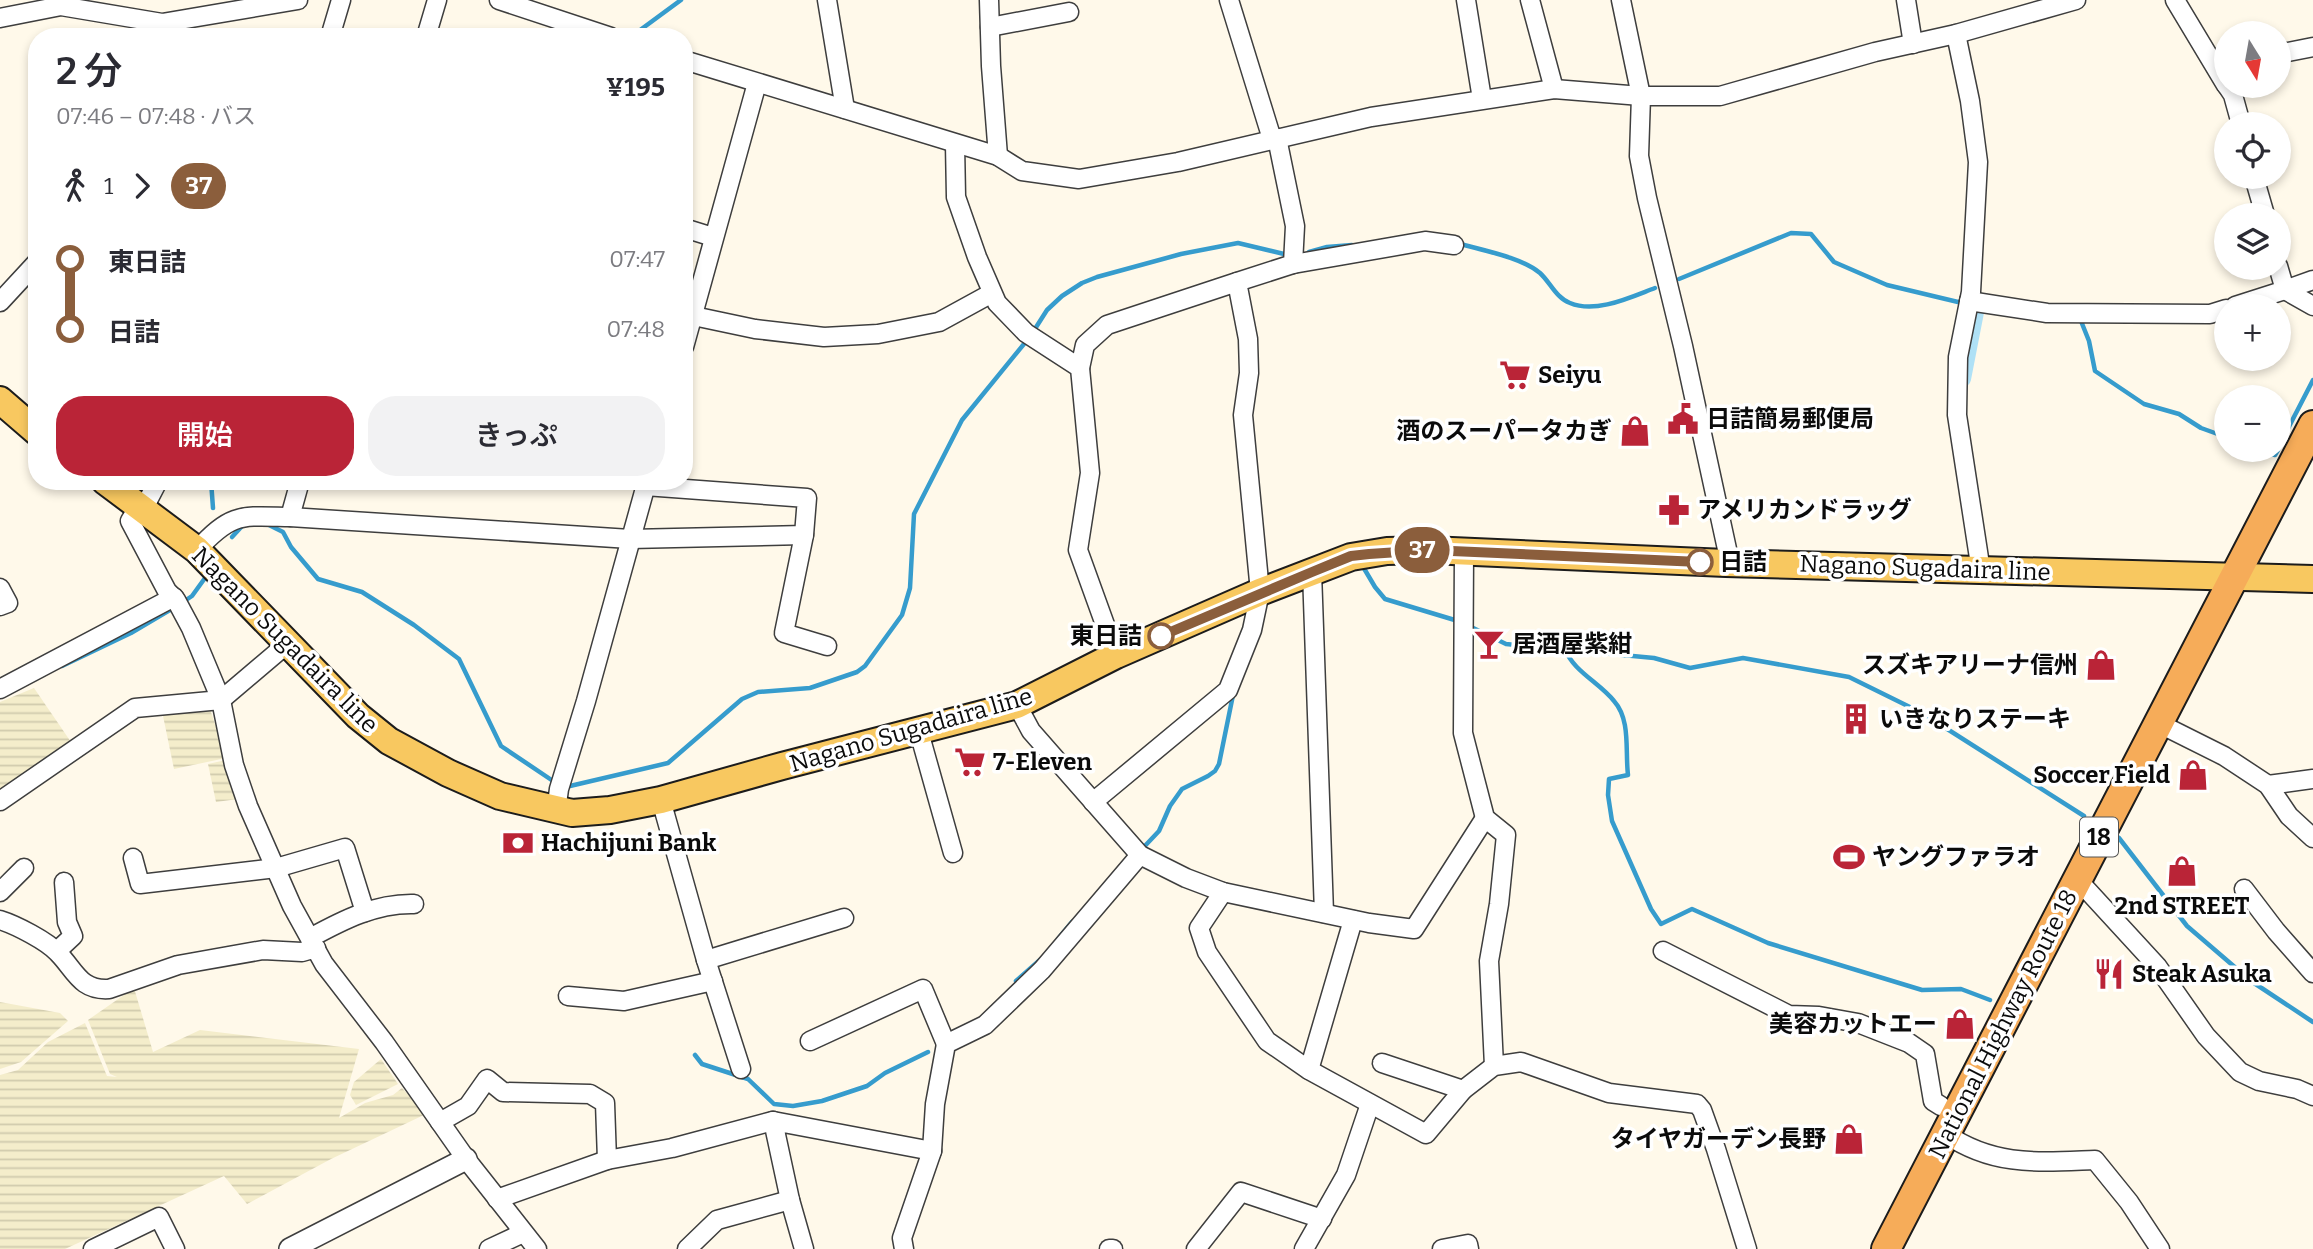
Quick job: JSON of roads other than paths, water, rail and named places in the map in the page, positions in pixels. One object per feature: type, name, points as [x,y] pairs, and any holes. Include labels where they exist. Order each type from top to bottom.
[{"type":"highway","name":"National Highway Route 18","points":[[1886,1249],[2313,425]]},
{"type":"main road","points":[[0,400],[28,424]]},
{"type":"main road","name":"Nagano Sugadaira line","points":[[117,490],[197,550],[358,716],[389,741],[448,773],[500,796],[559,794],[572,813],[610,810],[661,800],[1017,705],[1116,655],[1260,592],[1351,556],[1387,551],[2313,579]]},
{"type":"street","points":[[0,17],[12,0]]},
{"type":"street","points":[[0,17],[61,6],[162,23],[298,0]]},
{"type":"street","points":[[333,28],[341,0]]},
{"type":"street","points":[[429,28],[437,0]]},
{"type":"street","points":[[499,0],[584,28]]},
{"type":"street","points":[[827,0],[845,109]]},
{"type":"street","points":[[989,0],[998,156]]},
{"type":"street","points":[[1229,0],[1275,139],[1295,226],[1293,264]]},
{"type":"street","points":[[1466,0],[1482,99]]},
{"type":"street","points":[[1530,0],[1554,89]]},
{"type":"street","points":[[1621,0],[1641,96],[1639,156],[1647,198],[1683,346],[1730,563]]},
{"type":"street","points":[[1906,0],[1913,44]]},
{"type":"street","points":[[693,63],[998,156],[1022,171],[1079,179],[1178,162],[1371,117],[1554,89],[1641,96],[1720,96],[1875,52],[1956,34],[2076,0]]},
{"type":"street","points":[[2175,0],[2214,57]]},
{"type":"street","points":[[990,27],[1069,12]]},
{"type":"street","points":[[1956,34],[1970,101],[1978,162],[1969,301],[1958,357],[1957,415],[1981,571]]},
{"type":"street","points":[[2291,51],[2313,47]]},
{"type":"street","points":[[693,302],[757,83]]},
{"type":"street","points":[[956,144],[956,197],[997,303],[1030,337],[1080,368]]},
{"type":"street","points":[[693,231],[713,237]]},
{"type":"street","points":[[1116,655],[1078,550],[1090,473],[1080,368],[1085,345],[1107,325],[1293,264],[1425,241],[1454,245]]},
{"type":"street","points":[[0,302],[28,272]]},
{"type":"street","points":[[2282,280],[2285,290],[2313,306]]},
{"type":"street","points":[[2272,294],[2313,280]]},
{"type":"street","points":[[1093,803],[1228,690],[1252,630],[1260,592],[1243,415],[1249,373],[1248,338],[1237,282]]},
{"type":"street","points":[[693,316],[755,329],[824,337],[878,334],[939,322],[992,293]]},
{"type":"street","points":[[1969,301],[2047,313],[2214,313]]},
{"type":"street","points":[[693,488],[807,498],[804,536],[784,633],[827,646]]},
{"type":"street","points":[[152,490],[130,521],[167,591],[177,602],[221,700],[234,765],[244,796],[313,943],[324,964],[384,1042],[466,1159],[537,1249]]},
{"type":"street","points":[[290,517],[298,490]]},
{"type":"street","points":[[559,794],[644,490]]},
{"type":"street","points":[[197,550],[215,531],[236,518],[290,517],[630,539],[804,536]]},
{"type":"street","points":[[1464,552],[1463,733],[1485,818],[1506,835],[1499,904],[1489,961],[1494,1066]]},
{"type":"street","points":[[1312,572],[1324,913]]},
{"type":"street","points":[[0,588],[8,603],[0,606]]},
{"type":"street","points":[[0,689],[177,602]]},
{"type":"street","points":[[0,801],[135,708],[221,700],[287,644]]},
{"type":"street","points":[[1017,705],[1031,731],[1140,855],[1186,878],[1223,892],[1353,920],[1414,929],[1485,818]]},
{"type":"street","points":[[2158,723],[2224,756],[2268,785],[2289,816],[2313,838]]},
{"type":"street","points":[[919,732],[953,853]]},
{"type":"street","points":[[2268,785],[2313,779]]},
{"type":"street","points":[[661,800],[706,960],[741,1069]]},
{"type":"street","points":[[133,858],[140,884],[276,868],[345,848],[365,912]]},
{"type":"street","points":[[946,1044],[985,1026],[1042,970],[1140,855]]},
{"type":"street","points":[[0,892],[24,869]]},
{"type":"street","points":[[2077,880],[2157,967],[2206,1035],[2240,1072],[2259,1081],[2297,1089],[2313,1096]]},
{"type":"street","points":[[57,951],[73,936],[67,922],[64,882]]},
{"type":"street","points":[[2244,888],[2276,931],[2313,973]]},
{"type":"street","points":[[1223,892],[1199,928],[1207,952],[1267,1041],[1309,1070],[1426,1134],[1463,1090],[1494,1066],[1521,1062],[1609,1093],[1697,1104],[1702,1110],[1716,1149],[1747,1249]]},
{"type":"street","points":[[0,920],[22,929],[57,951],[92,988],[109,989],[178,965],[263,950],[302,952],[349,917],[395,903],[414,904]]},
{"type":"street","points":[[706,960],[844,918]]},
{"type":"street","points":[[1309,1070],[1353,920]]},
{"type":"street","points":[[1663,951],[1789,1015],[1819,1016],[1858,1023],[1909,1043],[1926,1054],[1933,1101],[1941,1106]]},
{"type":"street","points":[[568,996],[624,1001],[713,981]]},
{"type":"street","points":[[810,1041],[923,989],[946,1044],[935,1104],[932,1151],[902,1238],[904,1249]]},
{"type":"street","points":[[1382,1063],[1463,1090]]},
{"type":"street","points":[[440,1122],[468,1106],[487,1079],[503,1091],[590,1094],[605,1103],[607,1160]]},
{"type":"street","points":[[1304,1249],[1346,1175],[1370,1104]]},
{"type":"street","points":[[497,1199],[607,1160],[673,1148],[773,1121],[932,1151]]},
{"type":"street","points":[[773,1121],[804,1249]]},
{"type":"street","points":[[1946,1134],[1965,1147],[1995,1157],[2028,1163],[2095,1160],[2129,1202],[2160,1249]]},
{"type":"street","points":[[290,1249],[466,1159]]},
{"type":"street","points":[[1196,1249],[1241,1192],[1322,1219]]},
{"type":"street","points":[[687,1249],[717,1220],[790,1200]]},
{"type":"street","points":[[93,1249],[159,1217],[175,1249]]},
{"type":"street","points":[[489,1249],[523,1233]]},
{"type":"street","points":[[1441,1249],[1468,1244],[1469,1249]]},
{"type":"waterway","points":[[643,28],[681,0]]},
{"type":"waterway","points":[[1679,279],[1791,233],[1811,234],[1834,262],[1887,285],[1958,302]]},
{"type":"waterway","points":[[1033,332],[1047,310],[1062,296],[1097,277],[1181,254],[1238,243],[1284,254]]},
{"type":"waterway","points":[[1457,243],[1532,267],[1561,297],[1580,306],[1613,303],[1655,288]]},
{"type":"waterway","points":[[1309,252],[1352,245]]},
{"type":"waterway","points":[[1963,379],[1977,307]]},
{"type":"waterway","points":[[2077,319],[2081,321],[2089,341],[2095,371],[2144,404],[2179,414],[2214,433]]},
{"type":"waterway","points":[[564,785],[570,786],[668,763],[742,699],[758,692],[810,688],[857,672],[865,666],[902,615],[910,588],[914,514],[962,420],[1028,339]]},
{"type":"waterway","points":[[2291,423],[2313,380]]},
{"type":"waterway","points":[[212,490],[213,508]]},
{"type":"waterway","points":[[232,537],[244,524]]},
{"type":"waterway","points":[[267,524],[283,532],[291,547],[318,579],[362,592],[414,625],[459,659],[501,746],[556,783]]},
{"type":"waterway","points":[[1362,565],[1385,599],[1458,621]]},
{"type":"waterway","points":[[183,602],[192,596],[205,578]]},
{"type":"waterway","points":[[62,666],[131,633],[175,607]]},
{"type":"waterway","points":[[1469,626],[1506,644],[1654,658],[1690,668],[1743,658],[1849,677],[1922,713],[2084,816]]},
{"type":"waterway","points":[[1565,649],[1574,664],[1614,701],[1623,717],[1628,775],[1609,779],[1608,795],[1612,821],[1651,909],[1661,924],[1692,909],[1768,943],[1922,990],[1961,989],[1990,1000]]},
{"type":"waterway","points":[[1142,849],[1159,831],[1170,806],[1182,789],[1215,771],[1219,764],[1233,695]]},
{"type":"waterway","points":[[2119,838],[2187,926],[2251,981],[2313,1022]]},
{"type":"waterway","points":[[1058,939],[1072,922]]},
{"type":"waterway","points":[[1016,981],[1041,959]]},
{"type":"waterway","points":[[695,1055],[702,1064],[748,1079],[774,1104],[793,1106],[822,1101],[867,1086],[885,1073],[928,1052]]},
{"type":"place","name":"Seiyu","points":[[1515,375]]},
{"type":"place","name":"日詰簡易郵便局","points":[[1683,419]]},
{"type":"place","name":"酒のスーパータカぎ","points":[[1635,431]]},
{"type":"place","name":"アメリカンドラッグ","points":[[1674,510]]},
{"type":"place","name":"日詰","points":[[1700,562]]},
{"type":"place","name":"東日詰","points":[[1161,636]]},
{"type":"place","name":"居酒屋紫紺","points":[[1489,644]]},
{"type":"place","name":"スズキアリーナ信州","points":[[2101,665]]},
{"type":"place","name":"いきなりステーキ","points":[[1856,719]]},
{"type":"place","name":"7-Eleven","points":[[970,762]]},
{"type":"place","name":"Soccer Field","points":[[2193,775]]},
{"type":"place","name":"Hachijuni Bank","points":[[518,843]]},
{"type":"place","name":"ヤングファラオ","points":[[1849,857]]},
{"type":"place","name":"2nd STREET","points":[[2182,871]]},
{"type":"place","name":"Steak Asuka","points":[[2109,974]]},
{"type":"place","name":"美容カットエー","points":[[1960,1024]]},
{"type":"place","name":"タイヤガーデン長野","points":[[1849,1139]]}]
